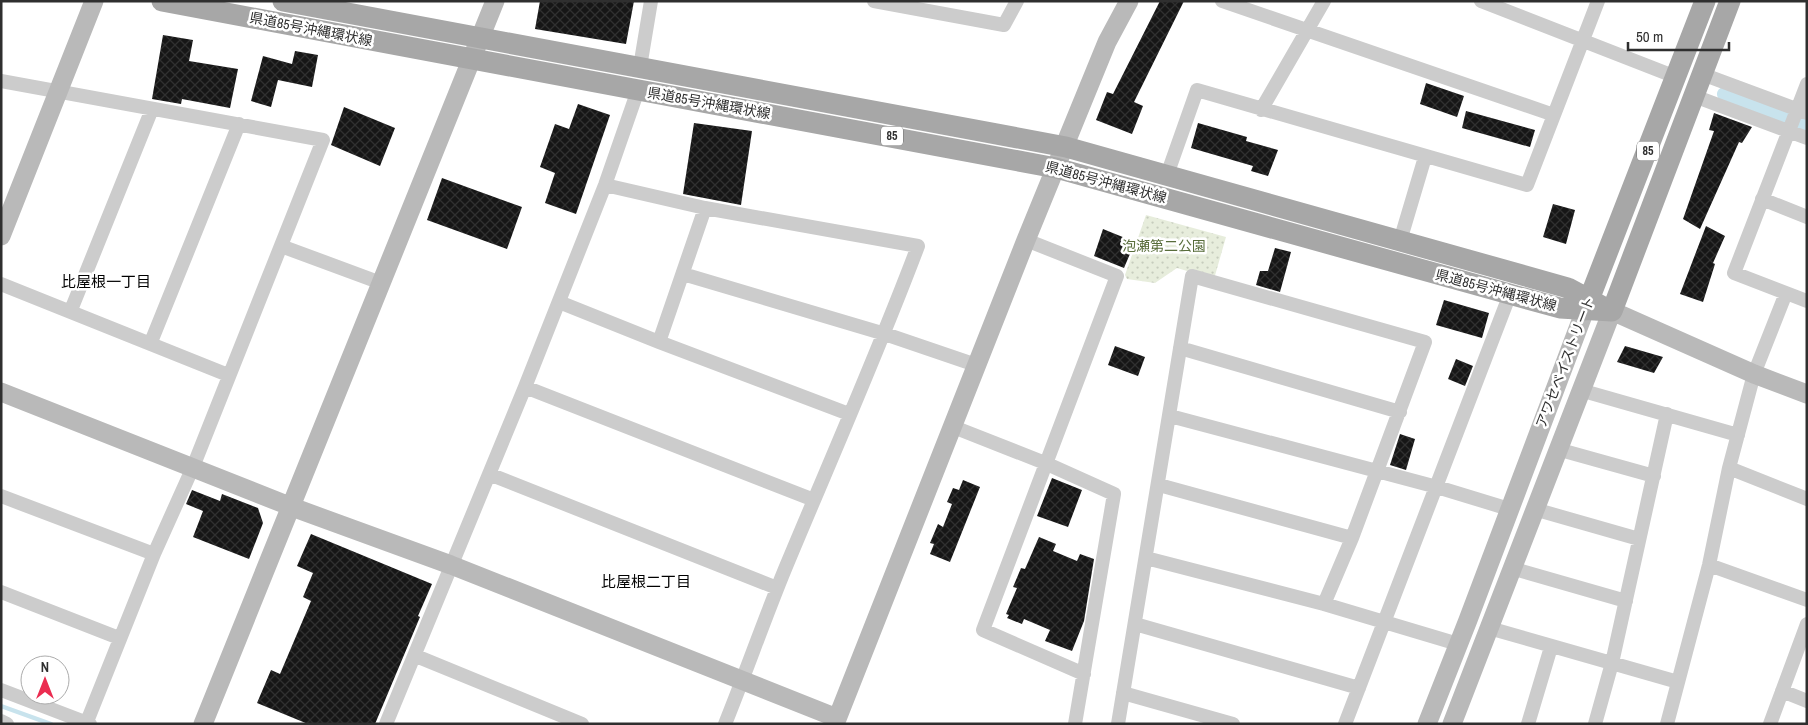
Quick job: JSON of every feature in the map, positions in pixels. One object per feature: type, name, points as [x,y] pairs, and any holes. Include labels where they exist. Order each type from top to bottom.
[{"type":"main road","name":"県道85号沖縄環状線","points":[[162,1],[1056,168],[1560,308],[1587,305],[1612,311]]},
{"type":"main road","name":"県道85号沖縄環状線","points":[[283,1],[1066,147],[1568,288],[1587,305]]},
{"type":"main road","name":"アワセベイストリート","points":[[1587,305],[1705,1]]},
{"type":"main road","name":"アワセベイストリート","points":[[1612,311],[1730,1]]},
{"type":"street","points":[[1,236],[94,1]]},
{"type":"street","points":[[203,724],[495,1]]},
{"type":"street","points":[[640,68],[651,1]]},
{"type":"street","points":[[874,1],[1004,25],[1017,1]]},
{"type":"street","points":[[1,392],[292,507],[451,565],[743,680],[836,721],[1026,240],[1066,147],[1107,42],[1129,1]]},
{"type":"street","points":[[1262,110],[1324,1]]},
{"type":"street","points":[[1481,1],[1676,77]]},
{"type":"street","points":[[1167,175],[1196,90],[1528,185],[1598,1]]},
{"type":"street","points":[[1228,2],[1554,116]]},
{"type":"street","points":[[1702,74],[1802,111]]},
{"type":"street","points":[[1,80],[323,140],[193,467],[119,638],[87,723],[1,690]]},
{"type":"street","points":[[1807,84],[1802,111],[1789,131],[1734,273],[1807,301]]},
{"type":"street","points":[[386,724],[416,656],[451,565],[526,386],[605,185],[638,90]]},
{"type":"street","points":[[1694,96],[1807,138]]},
{"type":"street","points":[[71,310],[152,109]]},
{"type":"street","points":[[151,342],[239,124]]},
{"type":"street","points":[[1400,241],[1425,157]]},
{"type":"street","points":[[605,185],[705,208],[918,246],[885,334],[849,414],[725,724]]},
{"type":"street","points":[[1762,199],[1807,217]]},
{"type":"street","points":[[659,342],[705,208]]},
{"type":"street","points":[[1026,240],[1116,276],[984,630],[1084,674]]},
{"type":"street","points":[[281,246],[381,283]]},
{"type":"street","points":[[682,274],[885,334],[976,365]]},
{"type":"street","points":[[1118,724],[1159,485],[1192,276],[1425,342],[1378,471],[1324,604]]},
{"type":"street","points":[[1,284],[151,342],[228,375]]},
{"type":"street","points":[[1667,724],[1710,565],[1729,468],[1754,374],[1786,293]]},
{"type":"street","points":[[1345,724],[1385,624],[1510,294]]},
{"type":"street","points":[[559,302],[849,414]]},
{"type":"street","name":"アワセベイストリート","points":[[1427,724],[1587,305]]},
{"type":"street","points":[[1612,311],[1754,374],[1807,394]]},
{"type":"street","name":"アワセベイストリート","points":[[1452,724],[1612,311]]},
{"type":"street","points":[[1180,348],[1400,412]]},
{"type":"street","points":[[526,386],[814,500]]},
{"type":"street","points":[[1580,390],[1738,435]]},
{"type":"street","points":[[1595,724],[1612,663],[1668,414]]},
{"type":"street","points":[[1170,416],[1378,471],[1509,509]]},
{"type":"street","points":[[951,426],[1045,463],[1114,494],[1075,724]]},
{"type":"street","points":[[1557,449],[1654,476]]},
{"type":"street","points":[[1729,468],[1807,499]]},
{"type":"street","points":[[489,474],[778,588]]},
{"type":"street","points":[[1159,485],[1352,538]]},
{"type":"street","points":[[1,497],[154,554]]},
{"type":"street","points":[[1534,510],[1639,539]]},
{"type":"street","points":[[1146,558],[1324,604],[1385,624],[1458,644]]},
{"type":"street","points":[[1710,565],[1807,600]]},
{"type":"street","points":[[1511,568],[1626,601]]},
{"type":"street","points":[[1,592],[119,638]]},
{"type":"street","points":[[1135,624],[1359,688]]},
{"type":"street","points":[[1770,724],[1807,624]]},
{"type":"street","points":[[1489,628],[1678,682]]},
{"type":"street","points":[[1528,724],[1551,647]]},
{"type":"street","points":[[416,656],[582,724]]},
{"type":"street","points":[[1782,691],[1807,701]]},
{"type":"street","points":[[1124,693],[1233,724]]},
{"type":"street","points":[[1,721],[7,724]]},
{"type":"green space","name":"泡瀬第二公園","points":[[1146,215],[1226,237],[1214,279],[1177,268],[1155,283],[1127,279],[1125,275]]},
{"type":"building","points":[[540,1],[634,1],[626,44],[535,29]]},
{"type":"building","points":[[1160,1],[1184,1],[1134,102],[1143,106],[1132,134],[1096,120],[1107,92],[1113,94]]},
{"type":"building","points":[[163,35],[193,40],[189,61],[238,69],[230,108],[182,99],[181,104],[152,99]]},
{"type":"building","points":[[295,51],[318,55],[312,87],[278,80],[271,107],[251,101],[263,56],[292,64]]},
{"type":"building","points":[[1426,83],[1464,96],[1457,117],[1420,104]]},
{"type":"building","points":[[578,104],[610,115],[576,214],[545,203],[555,173],[540,167],[555,124],[569,129]]},
{"type":"building","points":[[344,107],[395,128],[380,166],[331,145]]},
{"type":"building","points":[[1466,111],[1535,130],[1530,147],[1462,128]]},
{"type":"building","points":[[1714,113],[1752,127],[1742,143],[1739,142],[1700,229],[1683,219],[1714,131],[1709,130]]},
{"type":"building","points":[[694,123],[752,131],[741,205],[683,194]]},
{"type":"building","points":[[1198,123],[1247,137],[1246,141],[1278,150],[1268,176],[1251,171],[1253,166],[1191,148]]},
{"type":"building","points":[[442,178],[522,207],[507,249],[427,220]]},
{"type":"building","points":[[1553,204],[1575,210],[1566,244],[1543,237]]},
{"type":"building","points":[[1706,226],[1725,236],[1713,263],[1715,264],[1703,302],[1680,294]]},
{"type":"building","points":[[1103,229],[1135,242],[1124,268],[1094,256]]},
{"type":"building","points":[[1275,248],[1291,252],[1280,292],[1256,285],[1260,271],[1268,271]]},
{"type":"building","points":[[1444,300],[1489,313],[1482,338],[1436,325]]},
{"type":"building","points":[[1115,346],[1145,357],[1138,376],[1108,365]]},
{"type":"building","points":[[1625,346],[1663,357],[1654,373],[1617,362]]},
{"type":"building","points":[[1456,359],[1473,366],[1465,386],[1448,379]]},
{"type":"building","points":[[1400,434],[1415,439],[1406,470],[1390,465]]},
{"type":"building","points":[[1052,478],[1082,490],[1068,527],[1037,516]]},
{"type":"building","points":[[963,480],[980,487],[950,562],[930,554],[934,544],[930,543],[938,524],[943,527],[952,504],[947,502],[953,488],[959,490]]},
{"type":"building","points":[[192,490],[220,501],[222,494],[258,508],[263,523],[249,559],[193,537],[203,511],[186,504]]},
{"type":"building","points":[[311,534],[432,584],[375,724],[308,724],[257,703],[271,670],[280,674],[311,601],[303,597],[313,573],[297,566]]},
{"type":"building","points":[[1039,537],[1056,544],[1053,551],[1077,561],[1080,554],[1094,559],[1084,621],[1072,651],[1045,641],[1050,630],[1024,619],[1022,624],[1007,618],[1009,615],[1006,614],[1017,588],[1013,587],[1021,568],[1025,569]]},
{"type":"waterway","points":[[1724,94],[1807,125]]},
{"type":"waterway","points":[[1,706],[51,724]]},
{"type":"district","name":"比屋根一丁目","points":[[106,281]]},
{"type":"district","name":"比屋根二丁目","points":[[646,581]]}]
